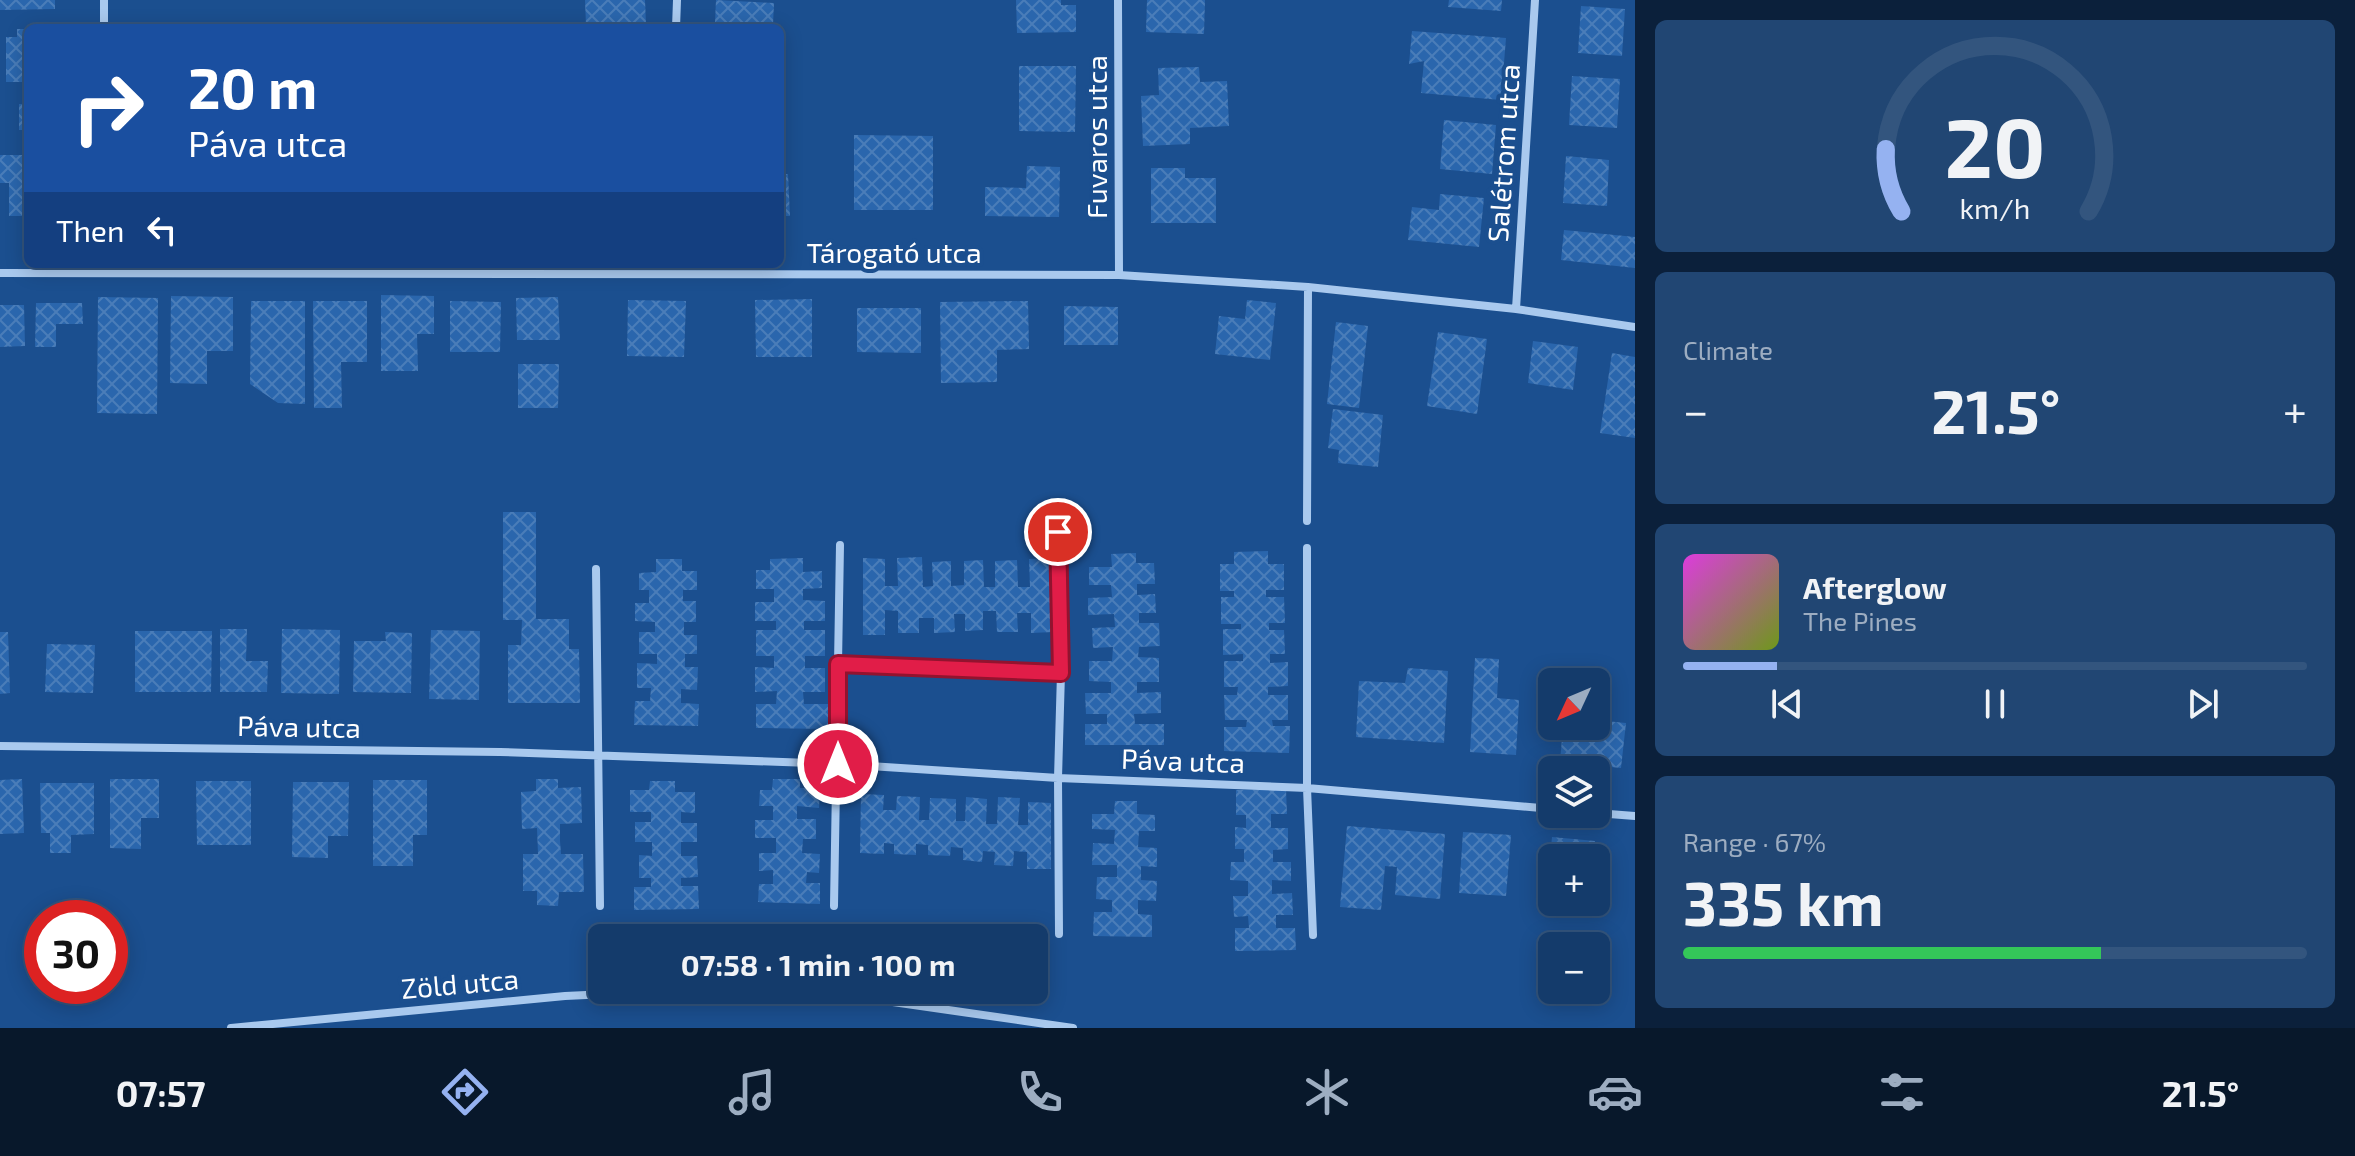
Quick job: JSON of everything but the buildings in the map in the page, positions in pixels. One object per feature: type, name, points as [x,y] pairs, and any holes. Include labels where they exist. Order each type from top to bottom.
[{"type":"street","points":[[104,0],[104,24]]},
{"type":"street","points":[[676,24],[677,0]]},
{"type":"street","name":"Fuvaros utca","points":[[1118,0],[1119,275]]},
{"type":"street","name":"Salétrom utca","points":[[1516,309],[1535,0]]},
{"type":"street","name":"Tárogató utca","points":[[0,273],[108,268],[668,276],[1119,275],[1308,287],[1516,309],[1635,327]]},
{"type":"street","points":[[668,276],[669,268]]},
{"type":"street","points":[[1307,521],[1308,287]]},
{"type":"street","points":[[1058,532],[1061,673],[1059,934]]},
{"type":"street","points":[[834,906],[840,545]]},
{"type":"street","points":[[1307,548],[1307,788],[1313,935]]},
{"type":"street","points":[[596,569],[600,906]]},
{"type":"street","points":[[838,664],[1061,673]]},
{"type":"street","name":"Páva utca","points":[[0,746],[469,751],[838,764],[1058,778],[1307,788],[1538,808]]},
{"type":"street","points":[[1610,814],[1635,816]]},
{"type":"street","name":"Zöld utca","points":[[231,1028],[588,995]]},
{"type":"street","points":[[906,1004],[1071,1028]]},
{"type":"route","points":[[838,764],[838,664],[1061,673],[1058,532]]}]
